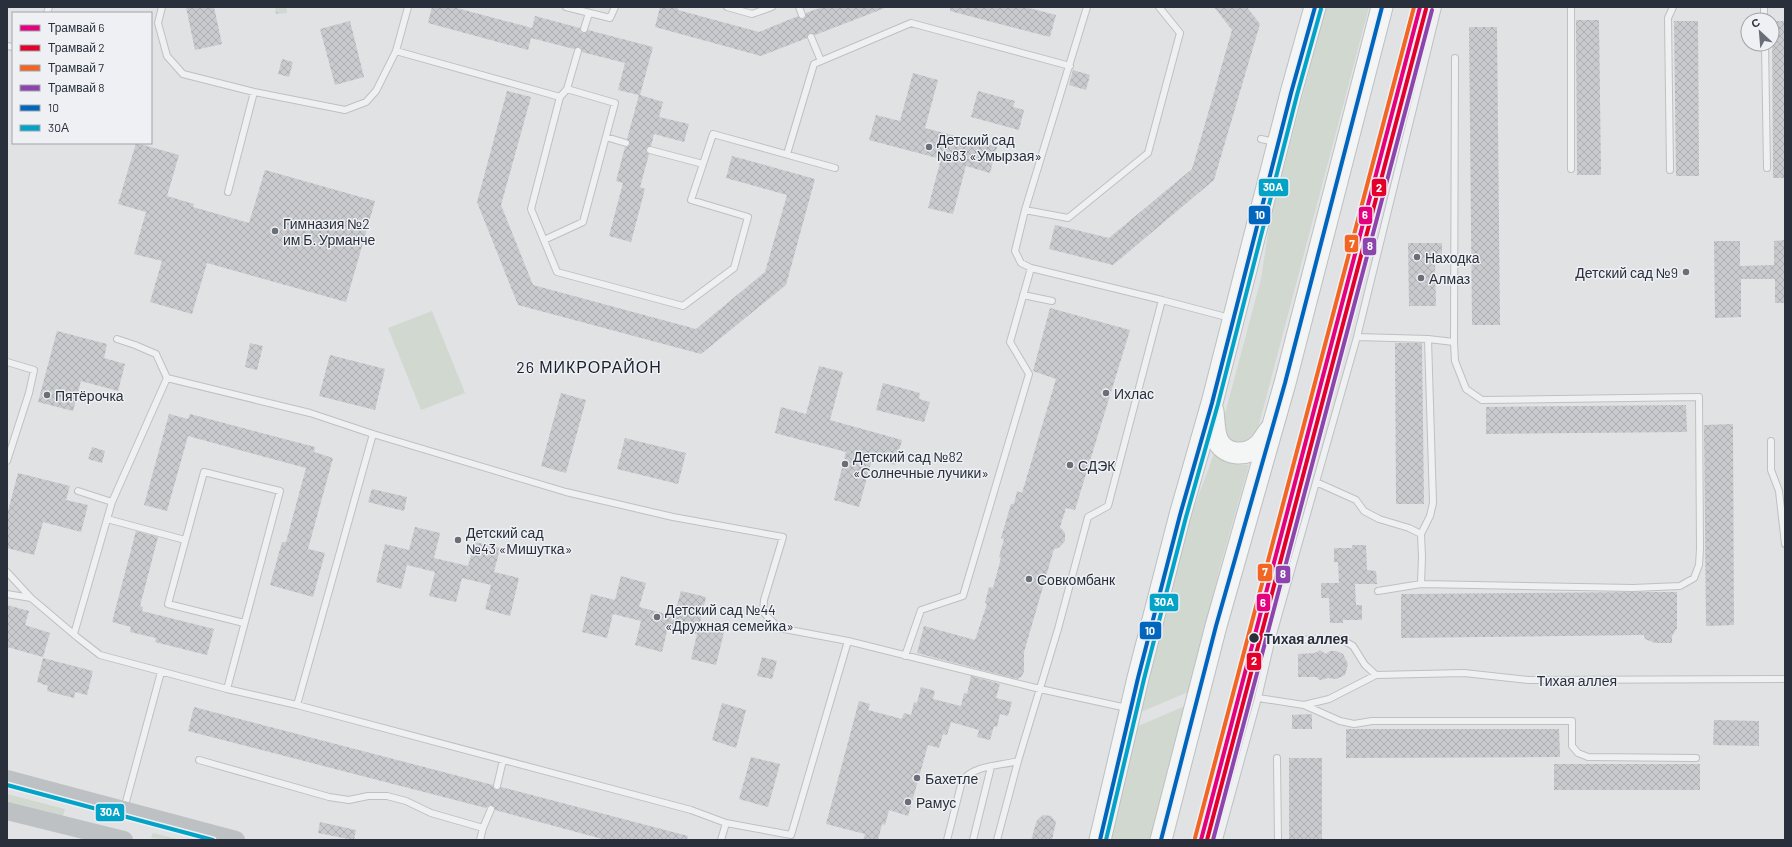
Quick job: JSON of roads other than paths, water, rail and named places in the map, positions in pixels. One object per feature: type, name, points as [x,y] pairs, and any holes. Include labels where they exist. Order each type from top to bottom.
[{"type":"main road","points":[[1100,840],[1132,709],[1138,678],[1180,515],[1212,403],[1234,318],[1270,141],[1315,7]]},
{"type":"main road","points":[[1161,840],[1216,626],[1273,426],[1382,7]]},
{"type":"main road","points":[[1212,403],[1217,438],[1222,447],[1229,452],[1239,454],[1258,446],[1273,426]]},
{"type":"main road","points":[[7,779],[236,840]]},
{"type":"main road","points":[[86,836],[94,802]]},
{"type":"main road","points":[[7,811],[86,836],[119,839],[124,810]]},
{"type":"lane","points":[[162,7],[158,23],[167,56],[183,74],[254,92],[345,110],[366,102],[376,91],[396,51],[408,7]]},
{"type":"lane","points":[[566,7],[610,18],[615,7]]},
{"type":"lane","points":[[727,7],[752,14],[772,7]]},
{"type":"lane","points":[[799,7],[802,15]]},
{"type":"lane","points":[[1087,7],[1025,210],[1015,251],[1021,263],[1031,268],[1234,318]]},
{"type":"lane","points":[[1025,210],[1068,218],[1148,153],[1180,33],[1159,7]]},
{"type":"lane","points":[[1219,840],[1258,698],[1272,638],[1357,337],[1438,7]]},
{"type":"lane","points":[[1571,169],[1572,7]]},
{"type":"lane","points":[[1670,170],[1668,18],[1672,7]]},
{"type":"lane","points":[[584,29],[589,13]]},
{"type":"lane","points":[[787,154],[814,64],[911,23],[1070,66]]},
{"type":"lane","points":[[811,37],[821,61]]},
{"type":"lane","points":[[578,50],[567,89],[560,97],[531,208],[557,272],[683,306],[734,268],[748,217],[691,200],[713,134],[835,168]]},
{"type":"lane","points":[[396,51],[560,97]]},
{"type":"lane","points":[[1765,52],[1767,168]]},
{"type":"lane","points":[[1378,590],[1421,584],[1634,588],[1680,586],[1694,578],[1699,565],[1699,397],[1482,400],[1466,389],[1455,361],[1454,342],[1455,58]]},
{"type":"lane","points":[[544,240],[583,222],[615,103],[567,89]]},
{"type":"lane","points":[[228,192],[254,92]]},
{"type":"lane","points":[[606,137],[626,143]]},
{"type":"lane","points":[[650,150],[703,164]]},
{"type":"lane","points":[[905,656],[921,610],[964,596],[1029,374],[1010,342],[1031,268]]},
{"type":"lane","points":[[1023,295],[1052,301]]},
{"type":"lane","points":[[997,840],[1018,762],[1058,629],[1088,516],[1108,506],[1162,300]]},
{"type":"lane","points":[[1357,337],[1428,339],[1454,342]]},
{"type":"lane","points":[[74,634],[112,502],[167,378],[156,354],[117,339]]},
{"type":"lane","points":[[1421,584],[1421,534],[1430,516],[1433,503],[1428,339]]},
{"type":"lane","points":[[7,362],[34,370],[29,394],[7,461]]},
{"type":"lane","points":[[167,378],[310,413],[373,434],[566,492],[673,517],[783,537],[764,600],[763,612],[779,628],[848,641],[1040,689],[1102,701],[1132,709]]},
{"type":"lane","points":[[297,705],[373,434]]},
{"type":"lane","points":[[1771,441],[1771,470],[1779,491],[1785,544]]},
{"type":"lane","points":[[227,689],[280,491],[204,472],[168,604],[244,623]]},
{"type":"lane","points":[[1316,482],[1356,500],[1364,511],[1379,519],[1409,528],[1421,534]]},
{"type":"lane","points":[[78,491],[112,502]]},
{"type":"lane","points":[[107,519],[185,540]]},
{"type":"lane","points":[[7,572],[32,598],[100,656],[227,689],[297,705],[691,810],[726,823],[791,835],[848,641]]},
{"type":"lane","points":[[7,594],[32,598]]},
{"type":"lane","points":[[1272,638],[1284,640],[1342,640],[1353,646],[1365,666],[1376,675]]},
{"type":"lane","points":[[124,810],[161,672]]},
{"type":"lane","name":"Тихая аллея","points":[[1304,705],[1329,698],[1376,675],[1464,673],[1528,680],[1785,679]]},
{"type":"lane","points":[[1258,698],[1304,705],[1328,716],[1354,724],[1372,721],[1572,721],[1572,746],[1578,753],[1588,758],[1696,758]]},
{"type":"lane","points":[[1277,758],[1278,840]]},
{"type":"lane","points":[[199,760],[329,797],[349,800],[368,796],[387,796],[406,801],[431,813],[483,828]]},
{"type":"lane","points":[[497,786],[503,760]]},
{"type":"lane","points":[[947,840],[962,782],[967,774],[991,767],[1018,762]]},
{"type":"lane","points":[[973,840],[991,767]]},
{"type":"lane","points":[[480,840],[491,809]]},
{"type":"lane","points":[[721,840],[726,823]]},
{"type":"tram line","name":"7","points":[[1195,838],[1414,7]]},
{"type":"tram line","name":"6","points":[[1201,840],[1420,7]]},
{"type":"tram line","name":"2","points":[[1207,840],[1426,9]]},
{"type":"tram line","name":"8","points":[[1213,840],[1432,10]]},
{"type":"place","name":"Детский сад №83 «Умырзая»","points":[[929,147]]},
{"type":"place","name":"Гимназия №2 им Б. Урманче","points":[[275,231]]},
{"type":"place","name":"Находка","points":[[1417,257]]},
{"type":"place","name":"Детский сад №9","points":[[1686,272]]},
{"type":"place","name":"Алмаз","points":[[1421,278]]},
{"type":"place","name":"Ихлас","points":[[1106,393]]},
{"type":"place","name":"Пятёрочка","points":[[47,395]]},
{"type":"place","name":"Детский сад №82 «Солнечные лучики»","points":[[845,464]]},
{"type":"place","name":"СДЭК","points":[[1070,465]]},
{"type":"place","name":"Детский сад №43 «Мишутка»","points":[[458,540]]},
{"type":"place","name":"Совкомбанк","points":[[1029,579]]},
{"type":"place","name":"Детский сад №44 «Дружная семейка»","points":[[657,617]]},
{"type":"place","name":"Тихая аллея","points":[[1254,638]]},
{"type":"place","name":"Бахетле","points":[[917,778]]},
{"type":"place","name":"Рамус","points":[[908,802]]},
{"type":"district","name":"26 МИКРОРАЙОН","points":[[589,366]]}]
